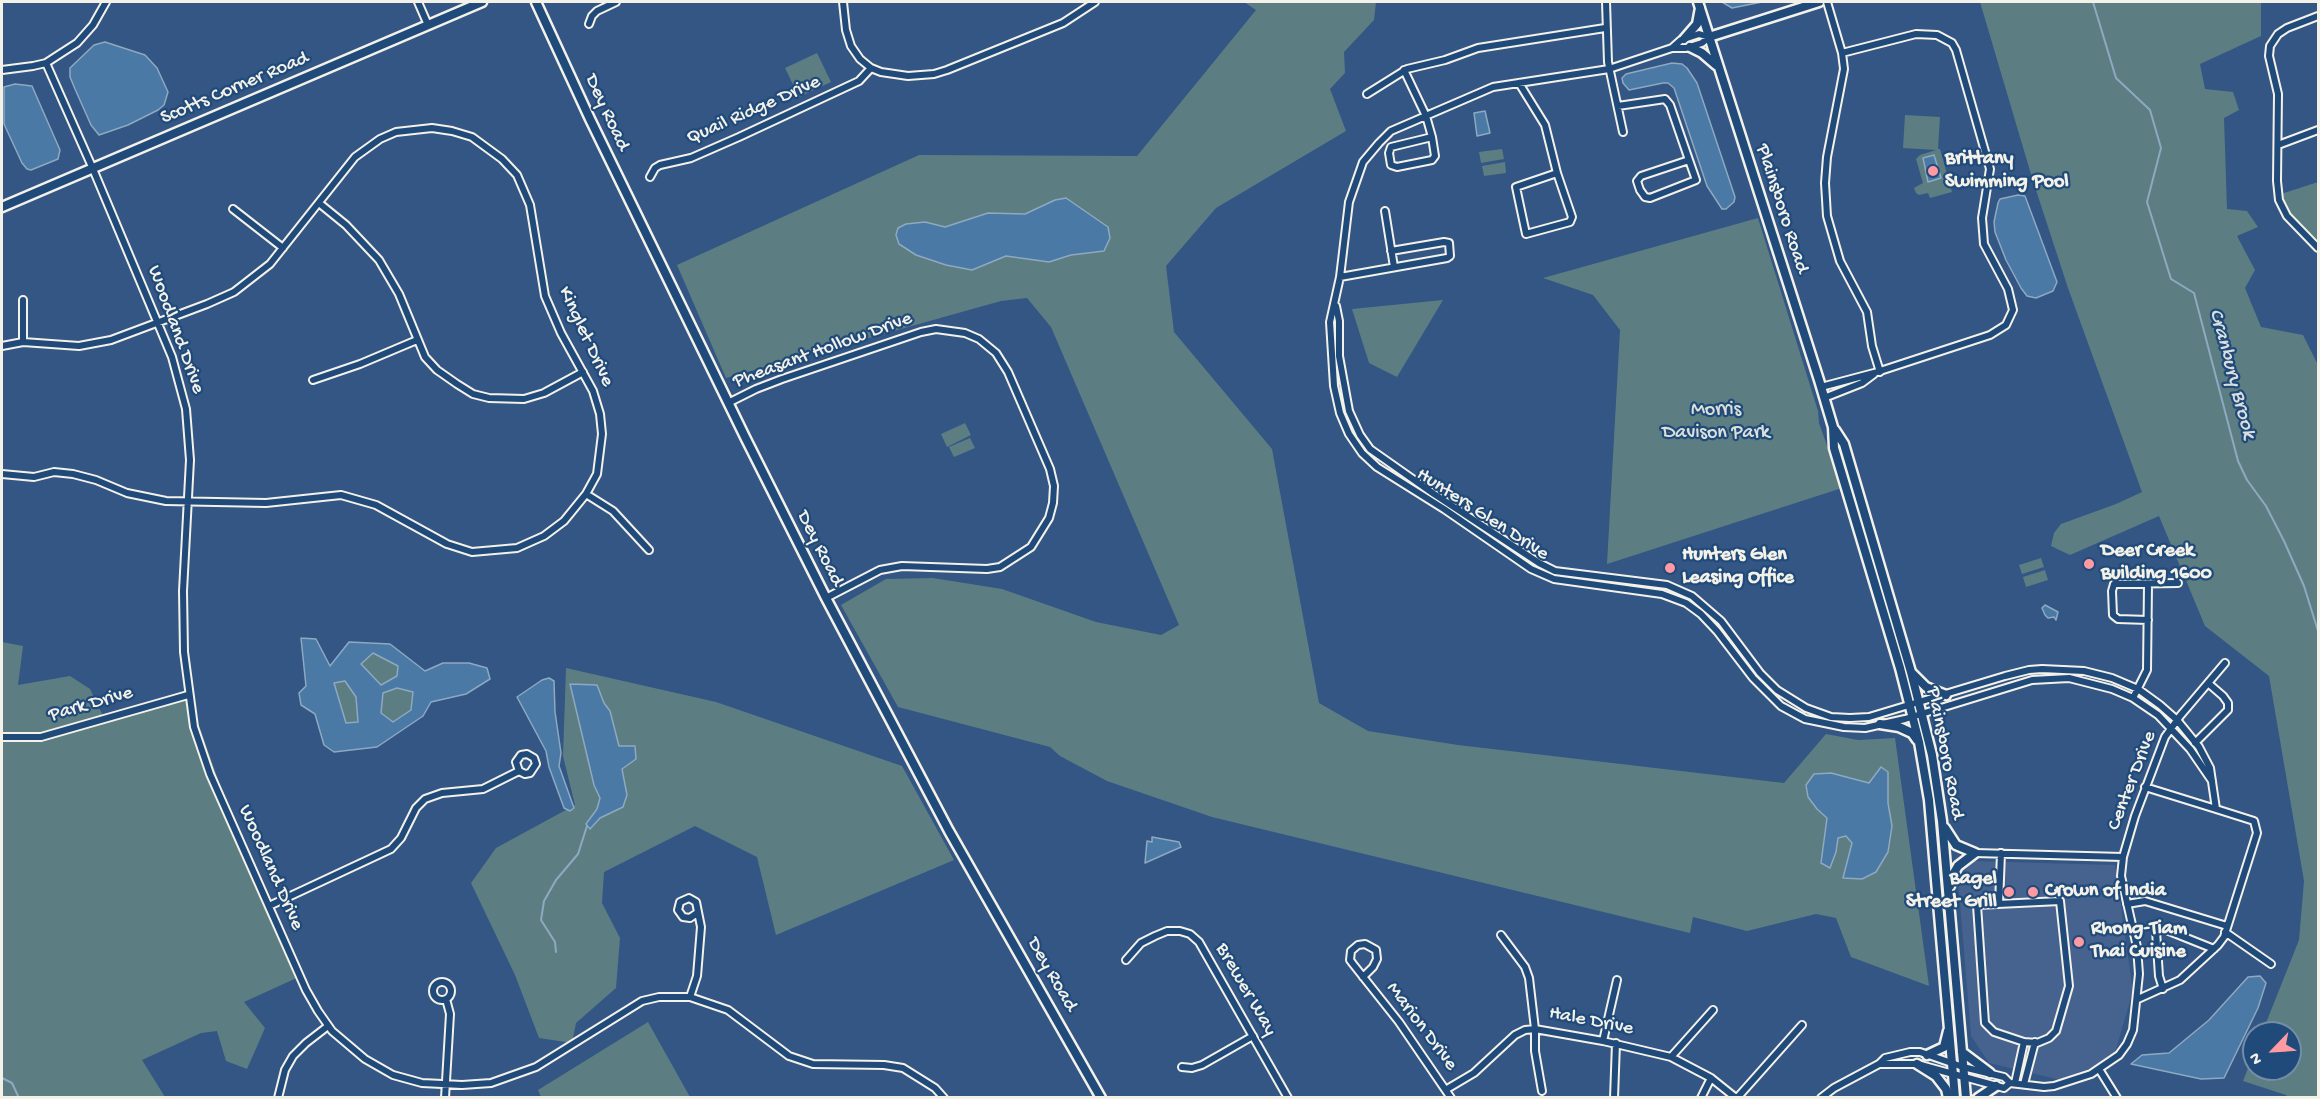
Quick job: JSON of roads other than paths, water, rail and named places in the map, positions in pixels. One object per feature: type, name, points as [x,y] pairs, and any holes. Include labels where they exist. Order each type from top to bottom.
[{"type":"street","points":[[2,70],[22,69],[46,63],[76,43],[93,25],[106,2]]},
{"type":"street","points":[[418,2],[428,25]]},
{"type":"street","name":"Scotts Corner Road","points":[[2,207],[482,2]]},
{"type":"street","name":"Dey Road","points":[[536,2],[590,119],[728,403],[826,598],[949,831],[1101,1098]]},
{"type":"street","points":[[589,24],[597,11],[616,2]]},
{"type":"street","points":[[843,2],[846,30],[851,46],[860,59],[871,68],[881,72],[908,76],[934,74],[947,70],[1063,23],[1095,2]]},
{"type":"street","points":[[1606,2],[1605,28],[1609,69],[1623,132]]},
{"type":"street","points":[[1709,38],[1819,2]]},
{"type":"street","points":[[1827,2],[1842,52],[1843,79],[1827,157],[1825,183],[1827,216],[1833,242],[1844,271],[1867,312],[1877,373]]},
{"type":"street","points":[[1699,4],[1697,24],[1687,43],[1712,60],[1719,70]]},
{"type":"street","name":"Plainsboro Road","points":[[1699,4],[1821,387],[1833,427],[1834,448],[1913,716],[1929,800],[1955,1098]]},
{"type":"street","points":[[2319,16],[2287,28],[2278,34],[2270,46],[2269,56],[2278,94],[2277,181],[2279,200],[2287,216],[2319,248]]},
{"type":"street","points":[[1367,94],[1404,70],[1478,48],[1605,28]]},
{"type":"street","name":"Hunters Glen Drive","points":[[1709,38],[1699,34],[1687,43],[1609,69],[1493,87],[1391,131],[1363,162],[1349,202],[1336,303],[1330,322],[1330,352],[1334,386],[1340,413],[1349,434],[1362,453],[1377,466],[1515,559],[1546,576],[1576,583],[1662,594],[1686,603],[1701,614],[1717,631],[1753,678],[1781,706],[1805,719],[1844,727],[1864,728],[2039,680],[2069,678],[2112,689],[2133,698],[2158,715],[2190,749],[2212,781]]},
{"type":"street","points":[[1821,387],[1877,373],[1998,332],[2011,318],[2013,303],[1984,244],[1982,218],[1990,169],[1956,50],[1952,43],[1937,35],[1916,34],[1842,52]]},
{"type":"street","name":"Woodland Drive","points":[[46,63],[172,357],[186,409],[190,460],[183,642],[188,695],[194,727],[210,774],[306,990],[328,1026],[349,1046],[393,1075],[422,1083],[491,1083],[536,1067],[642,1000],[690,998],[728,1010],[789,1056],[813,1064],[884,1065],[903,1068],[935,1088],[944,1098]]},
{"type":"street","name":"Quail Ridge Drive","points":[[650,177],[655,168],[660,165],[691,158],[859,81],[871,68]]},
{"type":"street","points":[[1404,70],[1426,116],[1432,137],[1435,156],[1432,160],[1397,167],[1391,165],[1389,153],[1391,147],[1432,137]]},
{"type":"street","points":[[1519,83],[1545,125],[1557,173],[1572,217],[1570,222],[1526,234],[1516,187],[1557,173]]},
{"type":"street","points":[[1618,106],[1665,99],[1670,105],[1696,180],[1650,198],[1645,197],[1637,181],[1641,176],[1689,160]]},
{"type":"street","name":"Kinglet Drive","points":[[2,346],[23,342],[79,346],[111,340],[234,292],[270,264],[356,157],[380,139],[396,132],[432,128],[452,130],[472,137],[502,159],[517,175],[531,205],[545,296],[561,333],[583,372],[600,414],[602,434],[597,474],[586,494],[564,521],[544,536],[517,549],[472,552],[447,544],[376,505],[341,495],[266,503],[166,501],[127,493],[96,480],[73,474],[54,472],[34,477],[2,474]]},
{"type":"street","points":[[2278,145],[2319,130]]},
{"type":"street","points":[[319,203],[346,225],[379,260],[399,294],[426,357],[437,370],[473,394],[489,398],[524,399],[544,393],[583,372]]},
{"type":"street","points":[[233,210],[283,248]]},
{"type":"street","points":[[1385,211],[1394,267]]},
{"type":"street","points":[[1340,277],[1450,256],[1449,243],[1444,242],[1391,251]]},
{"type":"street","points":[[23,300],[23,342]]},
{"type":"street","name":"Hunters Glen Drive","points":[[1336,303],[1339,321],[1339,356],[1349,411],[1360,435],[1370,449],[1539,563],[1555,571],[1667,585],[1692,596],[1721,621],[1760,673],[1777,690],[1806,708],[1831,717],[1869,717],[2013,674],[2042,669],[2084,672],[2112,678],[2138,689],[2177,720],[2195,743],[2210,768],[2212,781]]},
{"type":"street","name":"Pheasant Hollow Drive","points":[[728,403],[756,388],[921,332],[936,329],[950,329],[979,339],[996,353],[1008,372],[1050,469],[1054,486],[1049,518],[1031,547],[1000,567],[987,569],[902,566],[880,570],[826,598]]},
{"type":"street","points":[[314,380],[417,340]]},
{"type":"street","points":[[1824,398],[1862,383],[1877,373]]},
{"type":"street","name":"Plainsboro Road","points":[[1833,427],[1844,444],[1923,713],[1932,755],[1942,822],[1966,1098]]},
{"type":"street","points":[[586,494],[613,511],[649,550]]},
{"type":"street","points":[[2148,620],[2118,619],[2113,615],[2114,584],[2178,583]]},
{"type":"street","points":[[2133,698],[2147,670],[2148,585]]},
{"type":"street","name":"Center Drive","points":[[1821,1098],[1834,1088],[1879,1064],[1885,1058],[1904,1053],[1920,1052],[1953,1064],[2004,1077],[2013,1083],[2054,1086],[2076,1080],[2099,1069],[2119,1055],[2133,1030],[2138,999],[2137,947],[2121,876],[2123,857],[2134,816],[2157,756],[2171,729],[2225,663]]},
{"type":"street","points":[[1911,672],[1922,684],[1946,695]]},
{"type":"street","points":[[2195,743],[2228,710],[2228,703],[2223,696],[2208,683]]},
{"type":"street","name":"Park Drive","points":[[2,737],[40,737],[188,695]]},
{"type":"street","points":[[1880,724],[1899,727],[1912,733],[1919,742]]},
{"type":"street","points":[[269,906],[391,849],[401,838],[416,808],[424,798],[442,793],[475,791],[495,784],[519,771]]},
{"type":"street","points":[[2212,781],[2216,809]]},
{"type":"street","points":[[2138,999],[2180,980],[2214,949],[2227,929],[2258,833],[2254,820],[2145,787]]},
{"type":"street","points":[[1942,822],[1956,845],[1975,853]]},
{"type":"street","points":[[1949,898],[1952,875],[1962,862],[1975,853]]},
{"type":"street","name":"Center Drive","points":[[1975,853],[2123,857]]},
{"type":"street","points":[[1999,904],[2001,853]]},
{"type":"street","points":[[2060,901],[2069,986],[2056,1031],[2049,1038],[2024,1042],[1994,1032],[1985,1023],[1977,905],[1999,904],[2060,901]]},
{"type":"street","points":[[2127,904],[2145,901],[2227,929],[2271,964]]},
{"type":"street","points":[[690,998],[697,976],[701,941],[701,927],[697,913]]},
{"type":"street","points":[[2163,989],[2156,932],[2164,930],[2214,949]]},
{"type":"street","name":"Brewer Way","points":[[1126,960],[1141,944],[1155,936],[1180,931],[1190,934],[1199,942],[1288,1098]]},
{"type":"street","points":[[1501,935],[1525,967],[1529,978],[1535,1029],[1534,1051],[1542,1091]]},
{"type":"street","name":"Marion Drive","points":[[1363,977],[1377,959],[1376,950],[1365,944],[1354,947],[1350,955],[1353,964],[1447,1089],[1451,1098]]},
{"type":"street","points":[[1604,1041],[1617,980]]},
{"type":"street","points":[[445,1098],[450,1014],[446,999]]},
{"type":"street","points":[[1671,1057],[1713,1010]]},
{"type":"street","points":[[1927,1055],[1944,1047],[1950,1025]]},
{"type":"street","points":[[278,1098],[285,1070],[293,1056],[306,1042],[328,1026]]},
{"type":"street","points":[[1737,1098],[1802,1026]]},
{"type":"street","name":"Hale Drive","points":[[1447,1089],[1474,1073],[1515,1035],[1525,1030],[1535,1029],[1616,1043],[1671,1057],[1711,1078],[1737,1098]]},
{"type":"street","points":[[1182,1067],[1192,1068],[1202,1065],[1253,1036]]},
{"type":"street","points":[[2013,1083],[2024,1042]]},
{"type":"street","points":[[2024,1084],[2035,1042]]},
{"type":"street","points":[[1614,1098],[1616,1043]]},
{"type":"street","points":[[1962,1052],[1990,1073]]},
{"type":"street","name":"Center Drive","points":[[1879,1064],[1917,1064],[2004,1088],[2013,1083]]},
{"type":"street","points":[[1917,1064],[1936,1076],[1948,1098]]},
{"type":"street","points":[[2099,1069],[2117,1098]]},
{"type":"street","points":[[1701,1098],[1711,1078]]},
{"type":"street","points":[[1978,1098],[1996,1086]]},
{"type":"waterway","name":"Cranbury Brook","points":[[2093,2],[2116,78],[2150,110],[2161,148],[2147,202],[2171,279],[2194,293],[2238,461],[2247,480],[2266,506],[2284,541],[2304,586],[2318,631]]},
{"type":"waterway","points":[[556,952],[555,942],[541,920],[544,901],[556,880],[578,854],[587,826]]},
{"type":"waterway","points":[[2,1078],[12,1083],[19,1098]]},
{"type":"place","name":"Brittany Swimming Pool","points":[[1933,171]]},
{"type":"place","name":"Deer Creek Building 1600","points":[[2089,564]]},
{"type":"place","name":"Hunters Glen Leasing Office","points":[[1670,568]]},
{"type":"place","name":"Bagel Street Grill","points":[[2009,892]]},
{"type":"place","name":"Crown of India","points":[[2033,892]]},
{"type":"place","name":"Rhong-Tiam Thai Cuisine","points":[[2079,942]]},
{"type":"park label","name":"Morris Davison Park","points":[[1716,422]]}]
